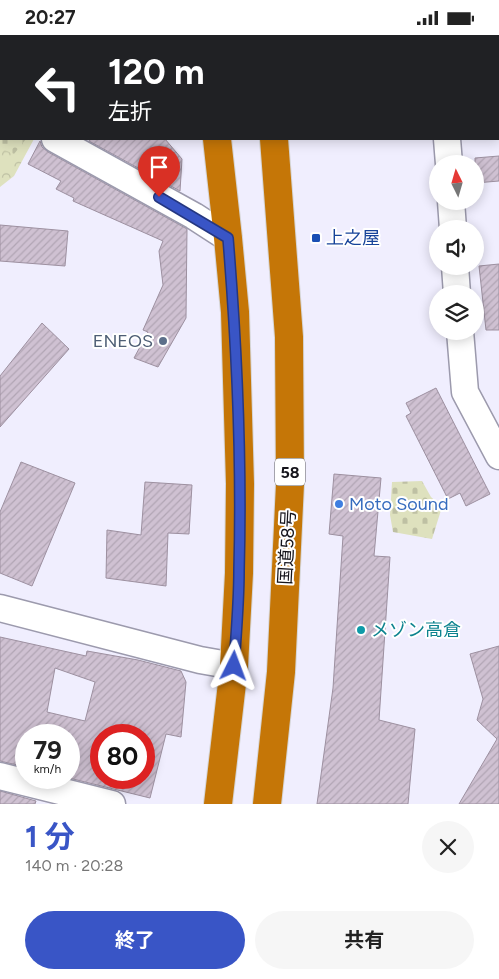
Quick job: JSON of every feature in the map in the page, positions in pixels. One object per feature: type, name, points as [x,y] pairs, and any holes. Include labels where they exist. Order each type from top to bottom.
[{"type":"highway","points":[[217,140],[234,312],[240,483],[239,573],[234,666],[218,804]]},
{"type":"highway","name":"国道58号","points":[[267,804],[281,672],[290,483],[289,337],[274,140]]},
{"type":"street","points":[[57,140],[194,216],[228,238]]},
{"type":"street","points":[[447,140],[448,155]]},
{"type":"street","points":[[461,340],[464,392],[499,456]]},
{"type":"street","points":[[0,608],[200,660],[234,666]]},
{"type":"street","points":[[0,777],[112,804]]},
{"type":"green space","points":[[0,140],[33,140],[14,176],[0,187]]},
{"type":"green space","points":[[0,140],[25,140],[14,154],[0,148]]},
{"type":"green space","points":[[422,481],[431,497],[442,507],[432,539],[393,532],[390,515],[392,482]]},
{"type":"building","points":[[166,140],[182,159],[180,191],[89,141]]},
{"type":"building","points":[[40,141],[42,147],[48,152],[187,229],[186,318],[158,367],[134,358],[148,332],[143,330],[163,285],[159,251],[163,241],[73,201],[74,198],[56,189],[61,181],[28,164]]},
{"type":"building","points":[[499,156],[499,181],[484,182],[484,157]]},
{"type":"building","points":[[0,225],[68,231],[65,266],[0,261]]},
{"type":"building","points":[[499,264],[499,330],[486,330],[484,285],[481,285],[480,275],[484,275],[484,266]]},
{"type":"building","points":[[42,323],[69,349],[0,427],[0,376]]},
{"type":"building","points":[[436,388],[490,494],[466,506],[460,493],[448,499],[406,416],[411,413],[406,403]]},
{"type":"building","points":[[21,462],[75,483],[32,586],[0,573],[0,512]]},
{"type":"building","points":[[334,474],[381,478],[374,556],[390,557],[379,720],[415,729],[408,804],[317,804],[333,688],[343,536],[329,534]]},
{"type":"building","points":[[145,482],[192,485],[189,534],[168,533],[166,586],[106,578],[107,530],[141,535]]},
{"type":"building","points":[[0,637],[86,656],[87,651],[138,660],[181,671],[186,682],[181,737],[166,734],[155,778],[155,724],[90,724],[90,783],[80,781],[80,724],[15,724],[15,764],[0,761]],"holes":[[[55,668],[95,682],[85,721],[47,712]]]},
{"type":"building","points":[[499,646],[499,804],[459,804],[497,739],[477,720],[483,699],[470,654]]},
{"type":"building","points":[[114,789],[152,789],[150,798]]},
{"type":"building","points":[[0,791],[36,801],[35,804],[0,804]]},
{"type":"place","name":"上之屋","points":[[316,238]]},
{"type":"place","name":"ENEOS","points":[[163,341]]},
{"type":"place","name":"Moto Sound","points":[[339,504]]},
{"type":"place","name":"メゾン高倉","points":[[361,630]]},
{"type":"route","points":[[159,197],[194,216],[228,238],[234,312],[240,483],[239,573],[234,666]]}]
